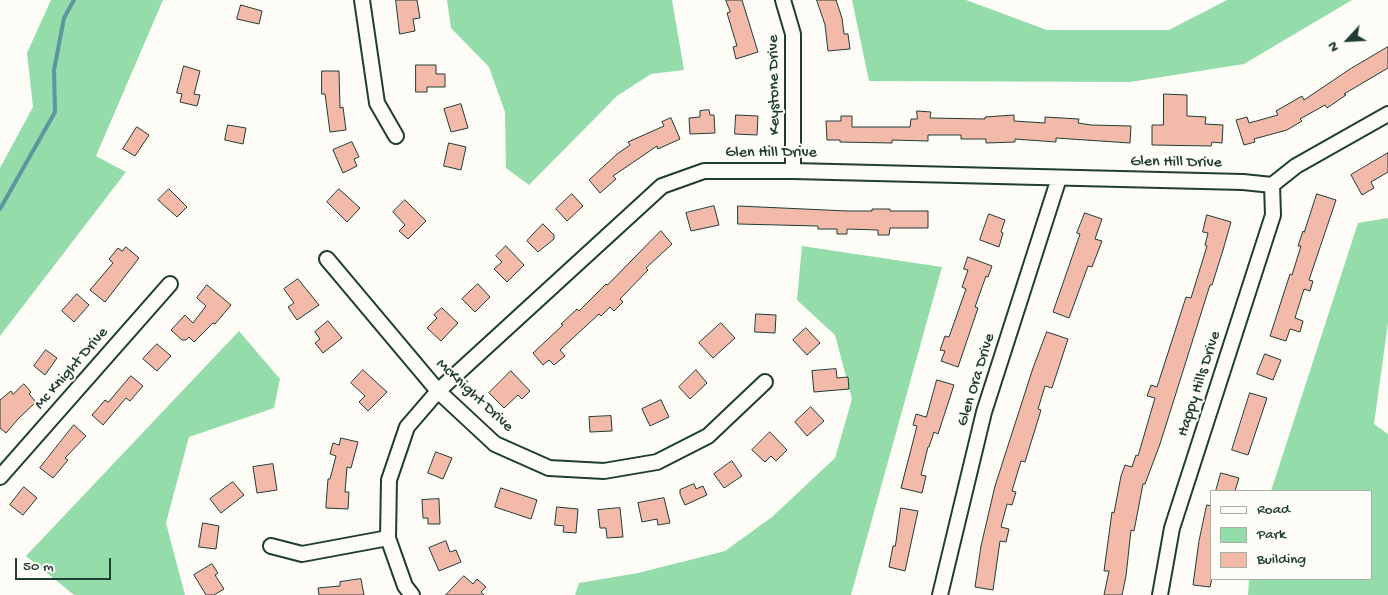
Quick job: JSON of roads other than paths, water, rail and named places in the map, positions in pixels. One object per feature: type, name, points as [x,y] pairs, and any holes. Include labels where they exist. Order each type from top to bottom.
[{"type":"street","points":[[362,0],[377,104],[396,136]]},
{"type":"street","name":"Keystone Drive","points":[[783,0],[794,34],[794,171]]},
{"type":"street","points":[[1272,185],[1296,166],[1388,114]]},
{"type":"street","name":"Glen Hill Drive","points":[[412,595],[405,586],[388,538],[389,480],[408,427],[438,391],[662,186],[704,171],[794,171],[1243,182],[1272,185]]},
{"type":"street","name":"Glen Ora Drive","points":[[940,595],[984,412],[1059,178]]},
{"type":"street","name":"Happy Hills Drive","points":[[1160,595],[1172,528],[1273,215],[1272,185]]},
{"type":"street","name":"McKnight Drive","points":[[327,258],[438,391],[495,444],[548,468],[604,472],[657,462],[708,436],[765,382]]},
{"type":"street","name":"Mc Knight Drive","points":[[0,477],[170,284]]},
{"type":"street","points":[[271,546],[302,554],[388,538]]},
{"type":"waterway","points":[[0,209],[55,112],[54,70],[64,18],[74,0]]}]
